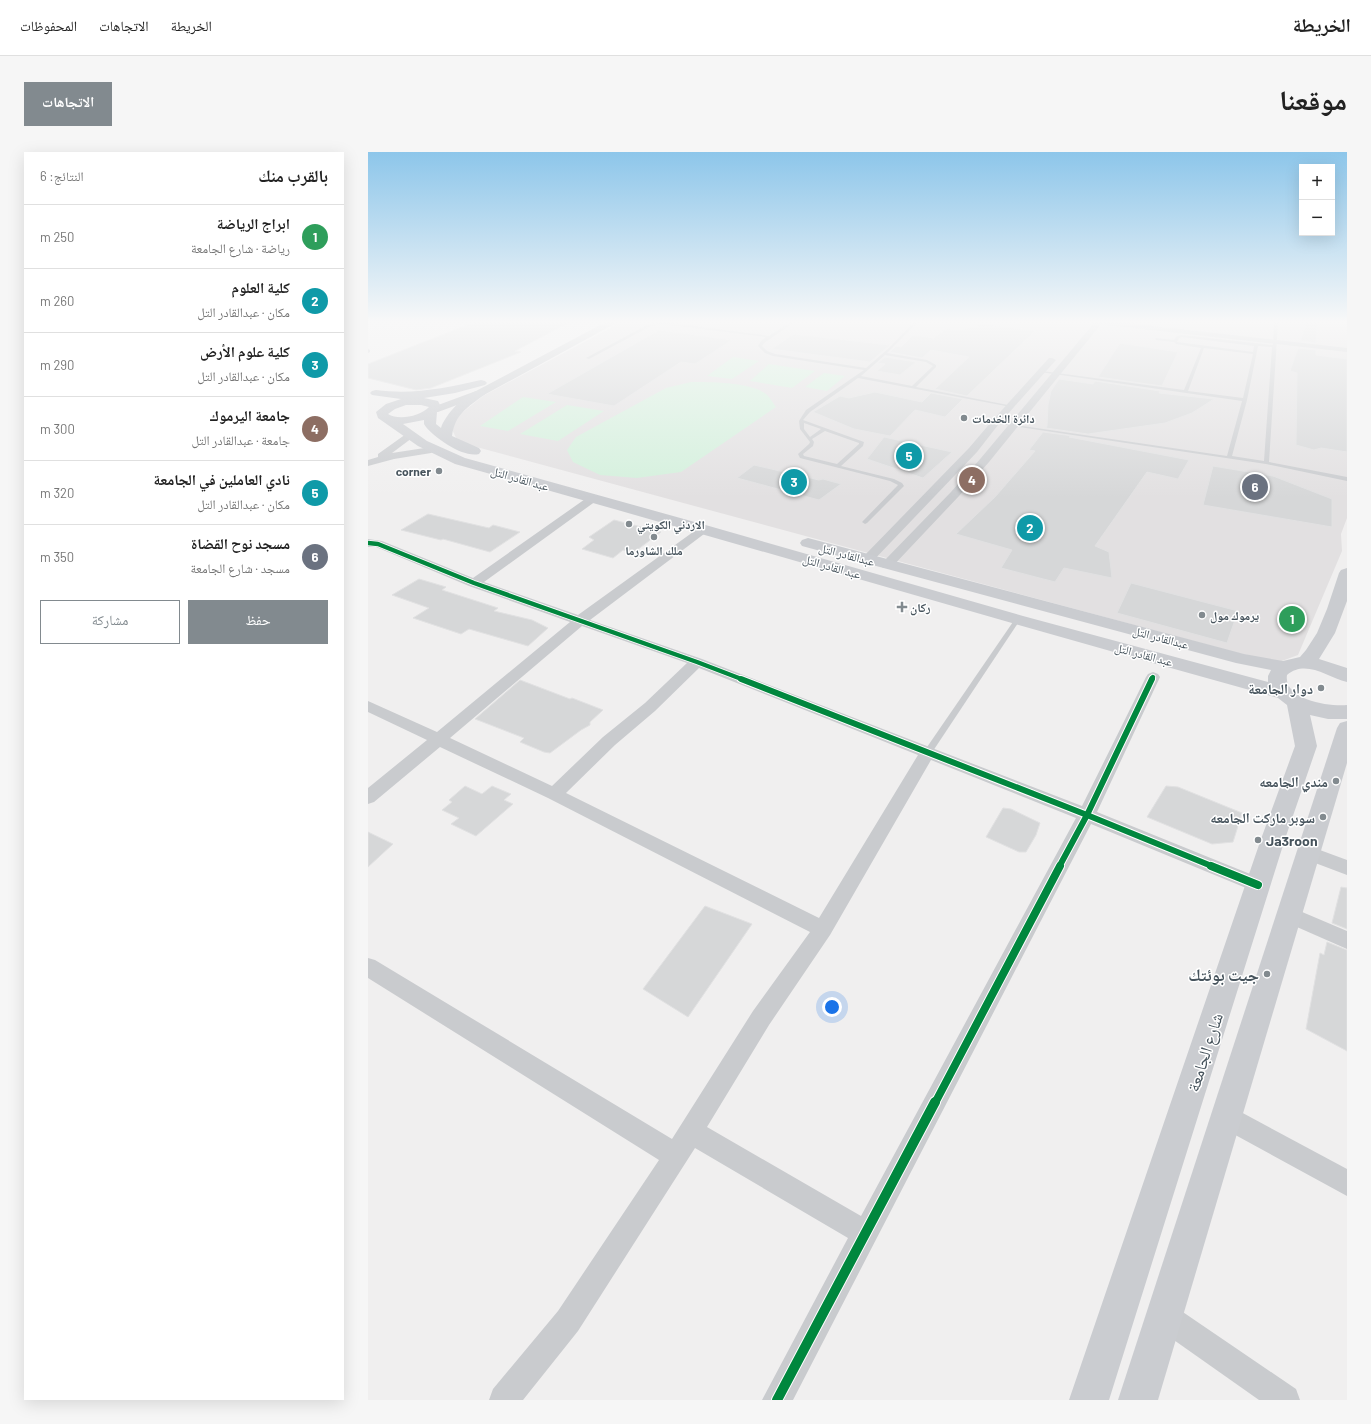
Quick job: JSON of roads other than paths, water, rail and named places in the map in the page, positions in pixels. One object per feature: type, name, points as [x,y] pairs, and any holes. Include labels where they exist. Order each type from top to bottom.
[{"type":"main road","points":[[372,390],[398,395],[430,394],[481,388]]},
{"type":"main road","points":[[445,439],[448,422],[451,417],[481,388]]},
{"type":"main road","points":[[372,390],[391,400],[428,408]]},
{"type":"main road","points":[[387,418],[382,415],[385,409],[405,402]]},
{"type":"main road","points":[[369,410],[387,418],[411,419],[428,408]]},
{"type":"main road","name":"عبدالقادر التل","points":[[428,408],[430,424],[445,439],[478,452],[867,560],[1243,659],[1285,667]]},
{"type":"main road","name":"عبد القادر التل","points":[[387,418],[409,436],[432,450],[460,461],[704,529],[1290,698],[1321,711],[1333,713],[1347,712]]},
{"type":"main road","points":[[1306,663],[1317,650],[1326,633],[1347,573]]},
{"type":"main road","points":[[1285,667],[1294,664],[1306,663],[1320,665],[1334,669],[1347,676]]},
{"type":"main road","name":"شارع الجامعة","points":[[1089,1400],[1258,885],[1306,746],[1290,698],[1278,685],[1277,678],[1279,672],[1285,667]]},
{"type":"main road","points":[[1138,1400],[1347,728]]},
{"type":"street","points":[[428,408],[457,403],[493,381]]},
{"type":"street","points":[[428,408],[449,397],[481,388],[495,381]]},
{"type":"street","points":[[867,560],[973,450],[995,423],[1034,381]]},
{"type":"street","points":[[886,565],[955,494],[1049,381]]},
{"type":"street","points":[[372,461],[392,450],[409,436]]},
{"type":"street","points":[[372,461],[432,450]]},
{"type":"street","points":[[973,450],[990,453]]},
{"type":"street","points":[[474,583],[592,499]]},
{"type":"street","points":[[368,798],[581,620],[704,529]]},
{"type":"street","points":[[368,543],[378,544],[474,583],[697,662],[1087,815],[1258,885]]},
{"type":"street","points":[[554,794],[609,741],[650,707],[697,662]]},
{"type":"street","points":[[777,1400],[1087,815],[1153,677]]},
{"type":"street","points":[[368,706],[554,794],[823,929]]},
{"type":"street","points":[[504,1400],[568,1321],[692,1132],[761,1018],[823,929],[928,752]]},
{"type":"street","points":[[1309,853],[1347,868]]},
{"type":"street","points":[[1288,914],[1347,940]]},
{"type":"street","points":[[368,967],[676,1156]]},
{"type":"street","points":[[1226,1116],[1347,1183]]},
{"type":"street","points":[[692,1132],[865,1233]]},
{"type":"street","points":[[1164,1316],[1285,1400]]},
{"type":"lane","points":[[853,381],[808,411],[801,421],[802,429],[812,444],[800,454],[800,456],[892,480],[900,484],[901,486],[865,522]]},
{"type":"lane","points":[[882,381],[1012,406]]},
{"type":"lane","points":[[913,387],[919,381]]},
{"type":"lane","points":[[1116,381],[1245,400]]},
{"type":"lane","points":[[1186,391],[1190,381]]},
{"type":"lane","points":[[1229,458],[1249,381]]},
{"type":"lane","points":[[1266,463],[1272,381]]},
{"type":"lane","points":[[801,421],[862,442],[861,446],[838,466]]},
{"type":"lane","points":[[995,423],[1266,463],[1347,479]]},
{"type":"lane","points":[[810,439],[825,429]]},
{"type":"lane","points":[[928,752],[1017,620]]},
{"type":"place","name":"دائرة الخدمات","points":[[964,418]]},
{"type":"place","name":"نادي العاملين في الجامعة","points":[[909,456]]},
{"type":"place","name":"corner","points":[[439,471]]},
{"type":"place","name":"جامعة اليرموك","points":[[972,480]]},
{"type":"place","name":"كلية علوم الأرض","points":[[794,482]]},
{"type":"place","name":"مسجد نوح القضاة","points":[[1255,487]]},
{"type":"place","name":"الاردني الكويتي","points":[[629,524]]},
{"type":"place","name":"كلية العلوم","points":[[1030,528]]},
{"type":"place","name":"ملك الشاورما","points":[[654,537]]},
{"type":"place","name":"ركان","points":[[902,607]]},
{"type":"place","name":"يرموك مول","points":[[1202,615]]},
{"type":"place","name":"ابراج الرياضة","points":[[1292,619]]},
{"type":"place","name":"دوار الجامعة","points":[[1321,688]]},
{"type":"place","name":"مندي الجامعه","points":[[1336,781]]},
{"type":"place","name":"سوبر ماركت الجامعه","points":[[1323,817]]},
{"type":"place","name":"Ja3roon","points":[[1258,840]]},
{"type":"place","name":"جيت بوئتك","points":[[1267,974]]}]
